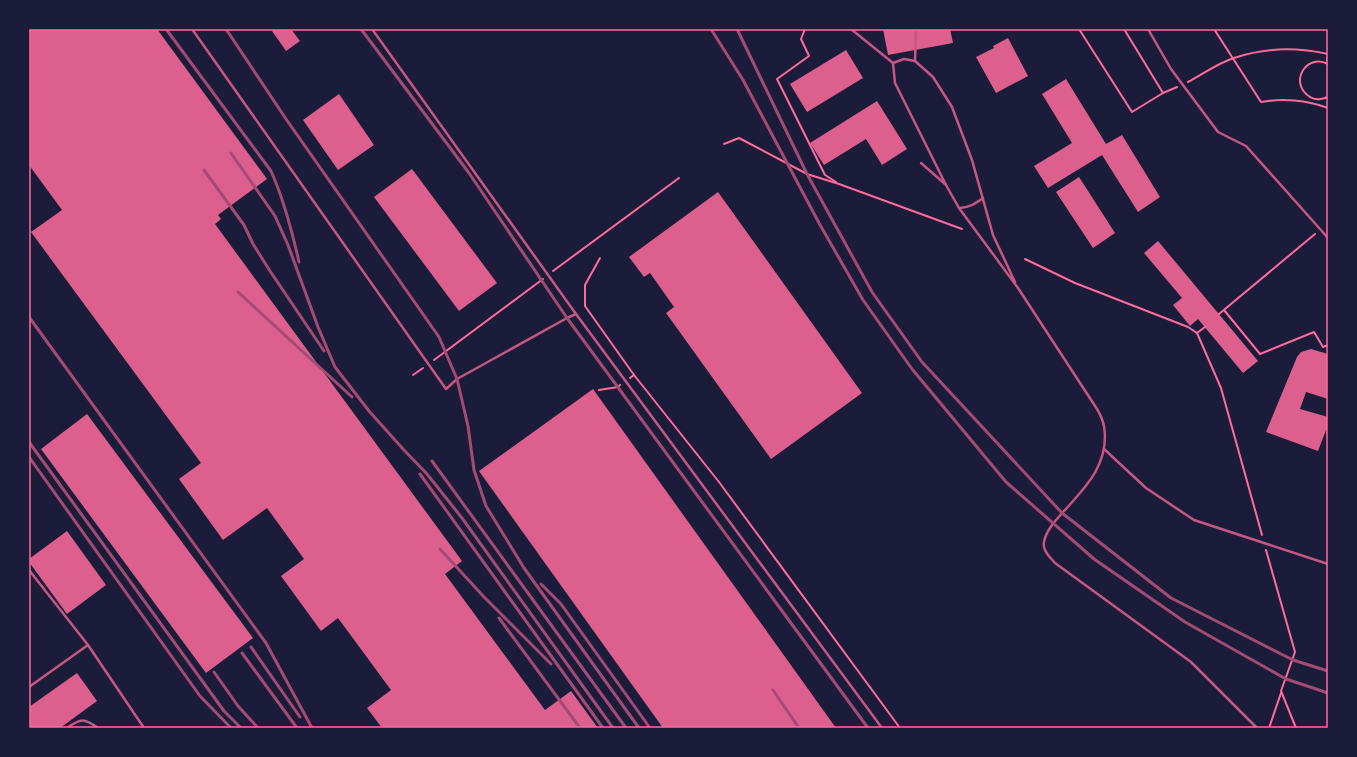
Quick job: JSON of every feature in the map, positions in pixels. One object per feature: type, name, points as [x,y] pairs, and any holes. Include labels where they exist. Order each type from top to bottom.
[{"type":"lane","points":[[192,29],[446,389],[457,379],[576,314]]},
{"type":"lane","points":[[372,29],[576,314],[882,728]]},
{"type":"lane","points":[[851,29],[893,63],[895,83],[959,208],[1018,288],[1097,409],[1104,426],[1104,449],[1098,468],[1090,482],[1052,523],[1044,542],[1046,552],[1055,563],[1192,662],[1257,728]]},
{"type":"lane","points":[[915,61],[916,29]]},
{"type":"lane","points":[[1148,29],[1171,69],[1218,132],[1246,146],[1328,238]]},
{"type":"lane","points":[[893,63],[904,59],[915,61],[933,77],[952,107],[972,160],[993,235],[1018,288]]},
{"type":"lane","points":[[921,163],[946,185]]},
{"type":"lane","points":[[959,208],[976,204],[983,198]]},
{"type":"lane","points":[[1104,449],[1146,488],[1194,520],[1328,564]]},
{"type":"lane","points":[[29,570],[88,645],[144,728]]},
{"type":"lane","points":[[29,687],[88,645]]},
{"type":"lane","points":[[67,728],[77,721],[82,720],[89,721],[98,728]]},
{"type":"path","points":[[805,29],[801,38],[809,56],[777,79],[825,175],[839,184]]},
{"type":"path","points":[[1079,29],[1132,112],[1163,92],[1182,85],[1233,58],[1260,50],[1285,48],[1310,50],[1328,54],[1327,64],[1318,61],[1309,64],[1301,72],[1300,84],[1304,93],[1313,99],[1328,97]]},
{"type":"path","points":[[1124,29],[1163,92]]},
{"type":"path","points":[[1214,29],[1261,102],[1276,99],[1312,104],[1328,108]]},
{"type":"path","points":[[1312,104],[1313,99]]},
{"type":"path","points":[[724,144],[739,138],[807,174],[839,184],[962,230]]},
{"type":"path","points":[[1219,314],[1320,230]]},
{"type":"path","points":[[600,258],[585,285],[585,306],[634,375],[719,482],[900,728]]},
{"type":"path","points":[[1025,259],[1075,283],[1188,327],[1196,334],[1221,388],[1295,652],[1269,728]]},
{"type":"path","points":[[1224,310],[1260,354],[1314,332],[1323,347],[1328,345]]},
{"type":"path","points":[[1196,334],[1205,327]]},
{"type":"path","points":[[599,390],[618,387],[634,375]]},
{"type":"path","points":[[1281,691],[1296,728]]},
{"type":"building","points":[[29,29],[157,29],[267,179],[218,215],[221,219],[215,224],[462,561],[445,574],[545,710],[571,691],[598,728],[382,728],[367,708],[391,690],[338,618],[321,631],[281,576],[304,559],[267,508],[223,540],[179,479],[201,463],[31,232],[62,210],[29,165]]},
{"type":"building","points":[[274,29],[291,29],[300,41],[286,51],[272,31]]},
{"type":"building","points":[[883,29],[950,29],[953,43],[888,55]]},
{"type":"building","points":[[1008,38],[1028,76],[996,93],[976,57],[994,48],[993,46]]},
{"type":"building","points":[[846,50],[863,78],[807,112],[790,84]]},
{"type":"building","points":[[1066,79],[1106,144],[1122,135],[1160,197],[1138,212],[1102,155],[1048,188],[1034,166],[1072,143],[1042,94]]},
{"type":"building","points":[[339,94],[374,145],[338,170],[303,120]]},
{"type":"building","points":[[877,101],[907,149],[882,165],[866,139],[824,165],[810,143]]},
{"type":"building","points":[[412,169],[497,283],[459,311],[374,197]]},
{"type":"building","points":[[1079,177],[1115,233],[1093,248],[1056,192]]},
{"type":"building","points":[[718,192],[862,393],[771,459],[666,313],[674,307],[650,273],[644,277],[629,257]]},
{"type":"building","points":[[1158,241],[1258,361],[1243,373],[1198,319],[1190,326],[1173,305],[1182,298],[1144,253]]},
{"type":"building","points":[[1311,349],[1328,354],[1328,399],[1306,392],[1300,409],[1328,417],[1328,425],[1318,451],[1266,432],[1297,357],[1301,352]]},
{"type":"building","points":[[593,389],[836,728],[663,728],[479,471]]},
{"type":"building","points":[[87,414],[253,638],[206,673],[41,449]]},
{"type":"building","points":[[67,531],[106,585],[67,614],[29,562],[29,559]]},
{"type":"building","points":[[77,673],[97,701],[60,728],[29,728],[29,707]]},
{"type":"railway","points":[[166,29],[271,171],[280,193],[294,239],[299,262]]},
{"type":"railway","points":[[226,29],[286,119],[439,337],[457,379],[468,426],[474,470],[486,506],[524,568],[639,728]]},
{"type":"railway","points":[[361,29],[469,173],[567,318],[868,728]]},
{"type":"railway","points":[[711,29],[743,80],[819,223],[863,300],[912,369],[1006,482],[1094,559],[1185,622],[1286,679],[1328,693]]},
{"type":"railway","points":[[737,29],[807,174],[872,292],[922,362],[1062,513],[1171,598],[1293,660],[1328,671]]},
{"type":"railway","points":[[231,153],[275,216],[288,245],[318,327],[335,367],[369,411],[427,474],[462,518],[613,728]]},
{"type":"railway","points":[[204,170],[244,225],[253,244],[270,271],[324,351]]},
{"type":"railway","points":[[238,292],[352,397]]},
{"type":"railway","points":[[29,317],[266,643],[312,728]]},
{"type":"railway","points":[[29,442],[224,711],[241,728]]},
{"type":"railway","points":[[29,457],[200,696],[231,728]]},
{"type":"railway","points":[[432,461],[626,728]]},
{"type":"railway","points":[[420,474],[603,728]]},
{"type":"railway","points":[[440,549],[484,597],[551,664]]},
{"type":"railway","points":[[541,584],[561,604],[650,728]]},
{"type":"railway","points":[[499,618],[580,728]]},
{"type":"railway","points":[[251,647],[300,717]]},
{"type":"railway","points":[[242,653],[297,728]]},
{"type":"railway","points":[[214,672],[238,706],[258,728]]},
{"type":"railway","points":[[773,690],[799,728]]}]
